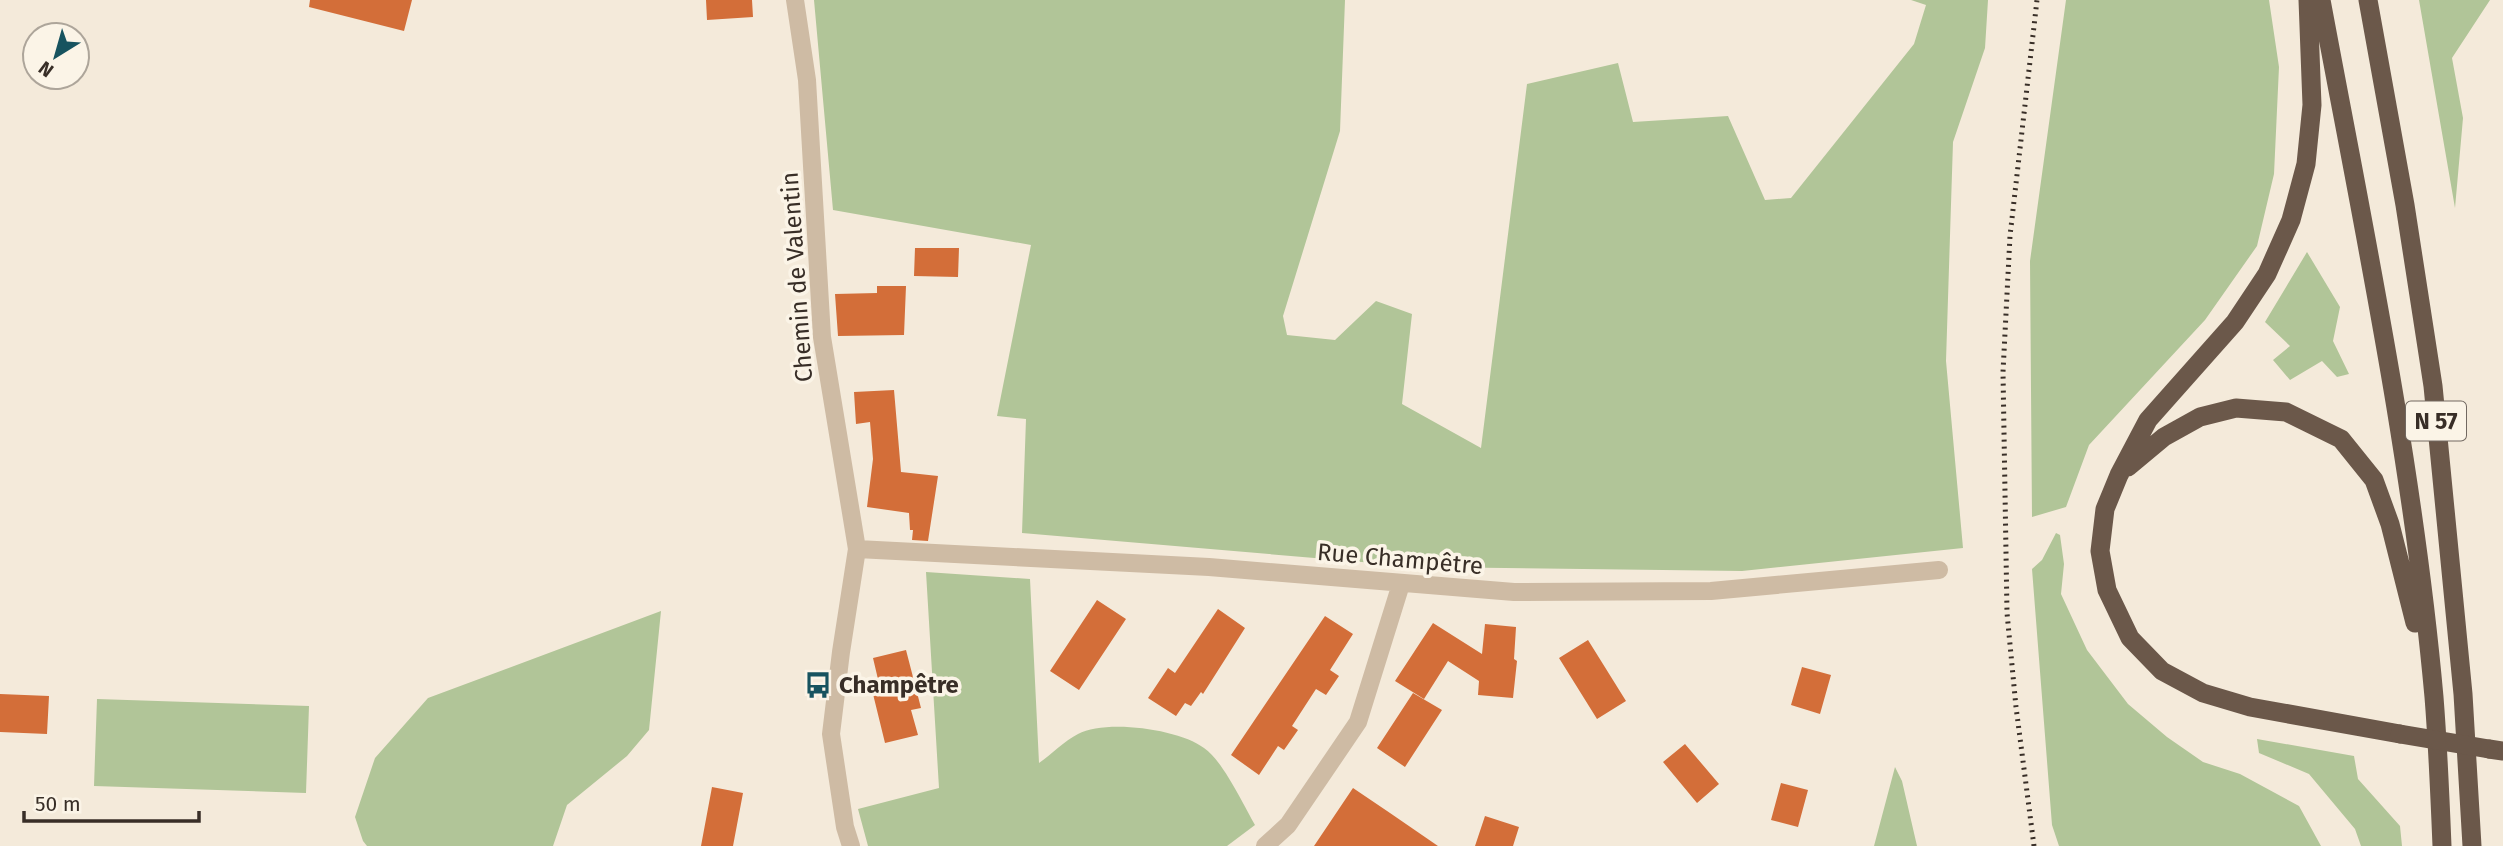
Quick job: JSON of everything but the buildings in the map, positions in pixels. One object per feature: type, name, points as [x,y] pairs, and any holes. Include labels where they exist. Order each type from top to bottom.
[{"type":"highway","points":[[2308,0],[2312,105],[2306,164],[2291,220],[2267,274],[2248,303],[2210,351],[2148,420],[2119,475],[2105,509],[2100,551],[2107,590],[2130,638],[2162,671],[2203,693],[2250,707],[2496,750]]},
{"type":"highway","name":"N 57","points":[[2321,0],[2395,409],[2420,576],[2434,698],[2442,846]]},
{"type":"highway","name":"N 57","points":[[2368,0],[2405,205],[2432,386],[2463,694],[2472,846]]},
{"type":"highway","points":[[2119,475],[2164,437],[2200,417],[2236,408],[2286,412],[2341,439],[2374,480],[2386,513],[2434,698]]},
{"type":"street","name":"Chemin de Valentin","points":[[795,0],[807,80],[822,337],[857,549],[831,734],[850,846]]},
{"type":"street","name":"Rue Champêtre","points":[[857,549],[1209,567],[1514,592],[1711,591],[1939,570]]},
{"type":"street","points":[[1265,846],[1288,825],[1358,722],[1401,584]]},
{"type":"green space","points":[[814,0],[1345,0],[1340,131],[1283,316],[1287,335],[1335,340],[1376,301],[1412,314],[1402,404],[1481,448],[1527,84],[1618,63],[1633,122],[1728,116],[1765,200],[1791,198],[1914,44],[1926,5],[1911,0],[1988,0],[1985,48],[1953,142],[1946,361],[1963,548],[1742,571],[1421,567],[1022,533],[1026,419],[997,416],[1031,245],[833,210]]},
{"type":"green space","points":[[2066,0],[2269,0],[2279,67],[2274,174],[2257,246],[2205,320],[2089,445],[2066,507],[2032,517],[2030,261]]},
{"type":"green space","points":[[2419,0],[2490,0],[2452,58],[2463,118],[2455,208]]},
{"type":"green space","points":[[2307,252],[2340,307],[2333,341],[2349,374],[2337,377],[2322,361],[2290,380],[2273,360],[2290,346],[2265,322]]},
{"type":"green space","points":[[2056,533],[2060,535],[2064,564],[2061,594],[2087,650],[2128,704],[2167,737],[2203,762],[2240,774],[2299,806],[2321,846],[2059,846],[2052,825],[2032,569],[2042,560]]},
{"type":"green space","points":[[926,572],[1030,579],[1039,763],[1073,737],[1090,730],[1124,727],[1161,731],[1193,741],[1211,754],[1255,825],[1227,846],[868,846],[858,809],[939,788]]},
{"type":"green space","points":[[661,611],[649,730],[627,756],[567,805],[553,846],[367,846],[363,841],[355,817],[375,758],[428,698]]},
{"type":"green space","points":[[97,699],[309,706],[306,793],[94,786]]},
{"type":"green space","points":[[2257,739],[2354,756],[2358,779],[2400,826],[2402,846],[2361,846],[2355,829],[2309,774],[2259,753]]},
{"type":"green space","points":[[1895,767],[1902,781],[1917,846],[1874,846]]},
{"type":"railway","points":[[2034,846],[2007,613],[2003,372],[2010,236],[2037,0]]},
{"type":"place","name":"Champêtre","points":[[818,685]]}]
